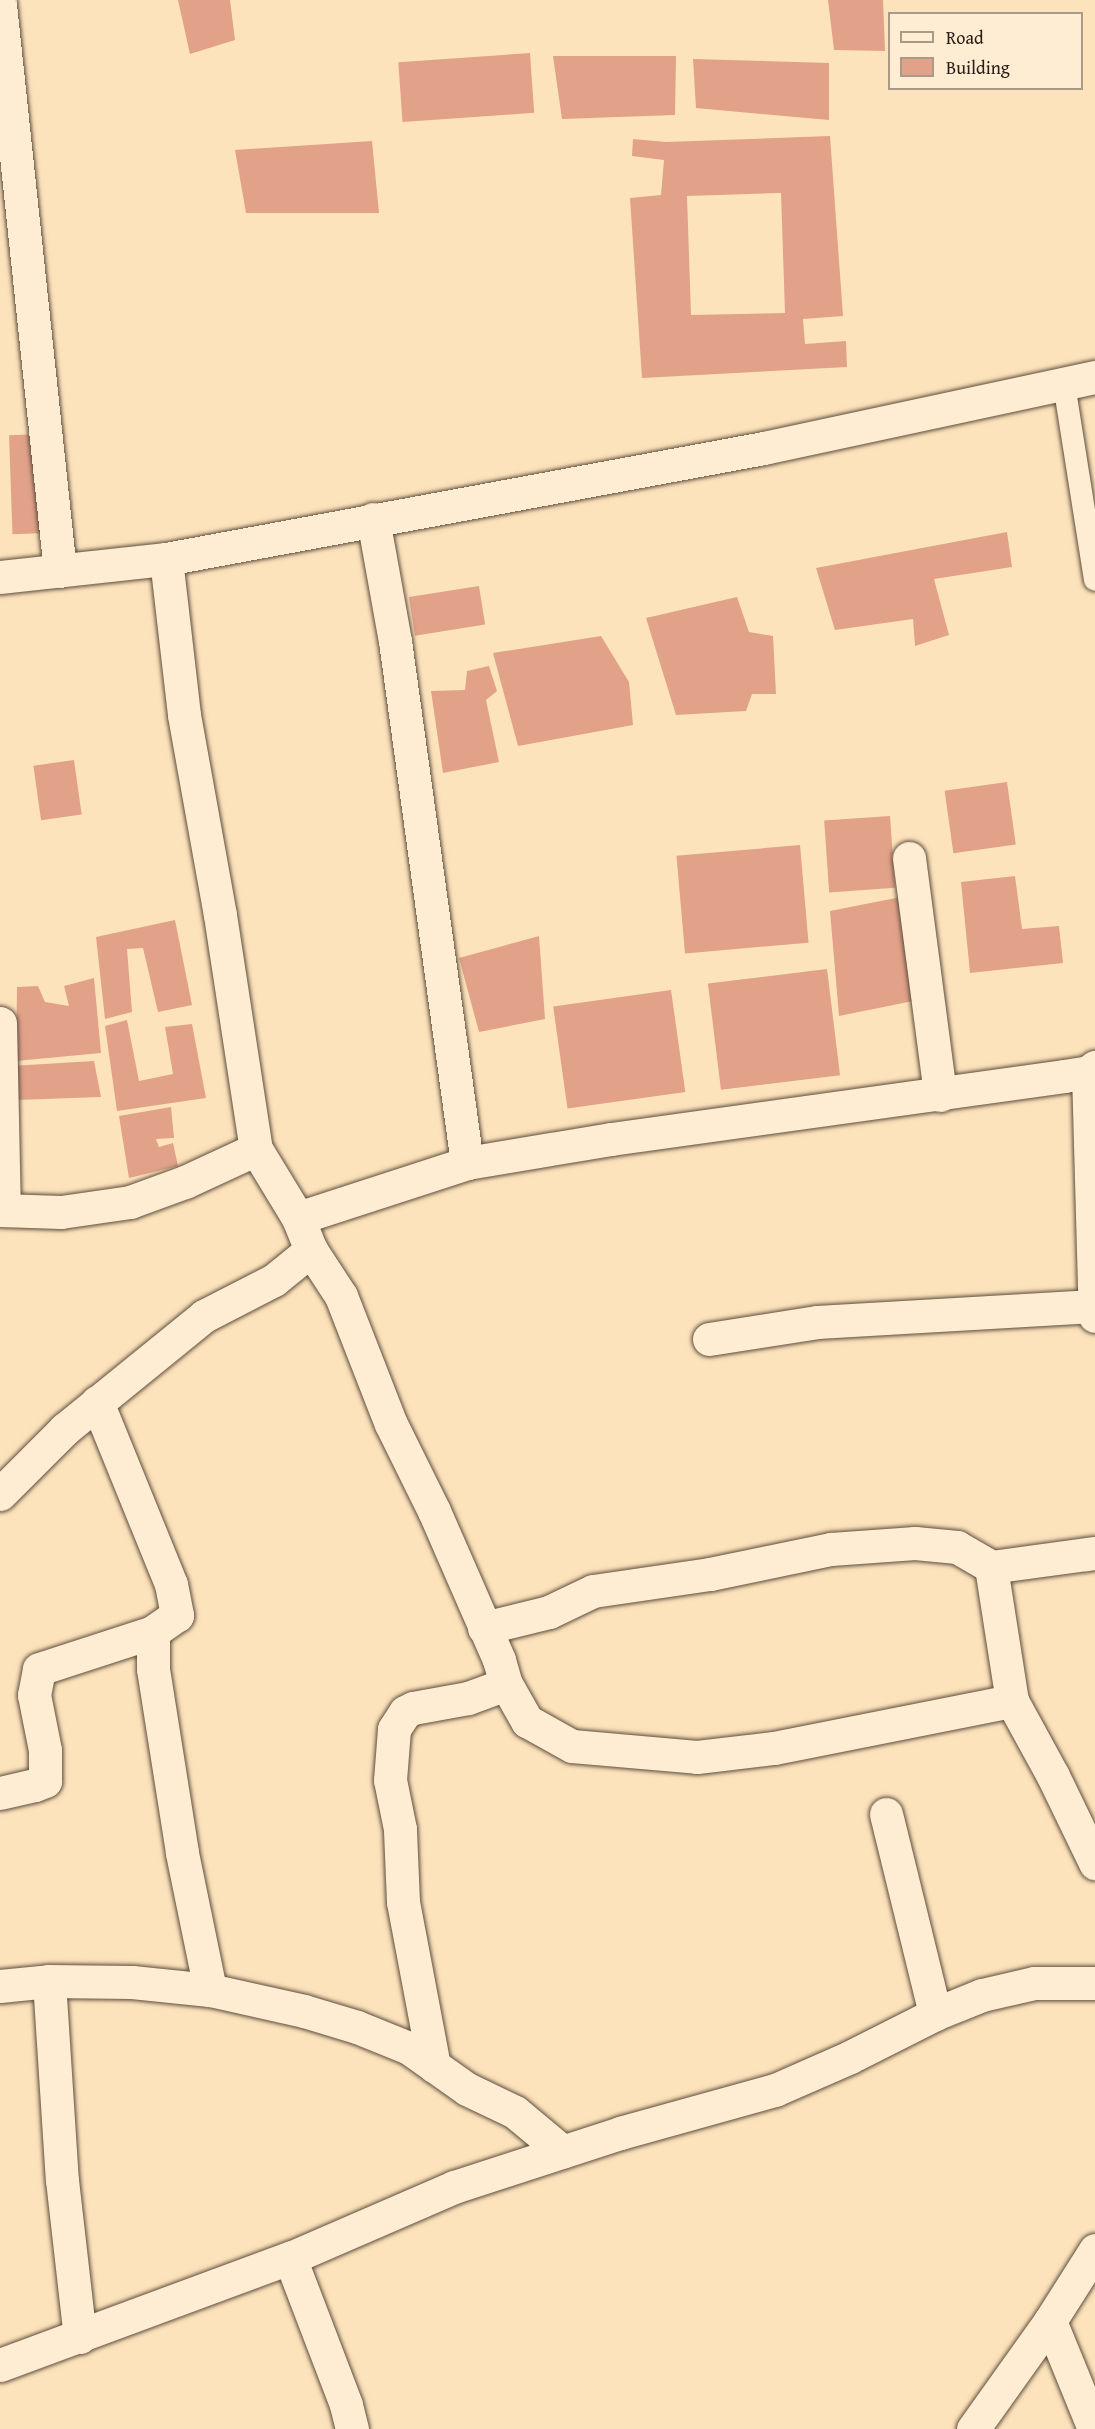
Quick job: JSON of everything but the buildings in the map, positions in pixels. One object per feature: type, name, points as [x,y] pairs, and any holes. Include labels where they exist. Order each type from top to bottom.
[{"type":"street","points":[[0,5],[60,571]]},
{"type":"street","points":[[0,578],[166,559],[764,448],[1079,380]]},
{"type":"street","points":[[373,519],[395,641],[467,1163]]},
{"type":"street","points":[[166,559],[184,715],[220,915],[256,1149],[298,1218],[311,1250],[341,1296],[391,1424],[434,1511],[500,1660],[506,1684],[527,1721],[572,1746],[697,1757],[774,1748],[1012,1701]]},
{"type":"street","points":[[909,858],[940,1095]]},
{"type":"street","points":[[0,1023],[2,1210],[61,1212],[130,1202],[185,1182],[256,1149]]},
{"type":"street","points":[[298,1218],[467,1163],[611,1139],[940,1095],[1092,1070],[1094,1311],[817,1323],[709,1339]]},
{"type":"street","points":[[0,1494],[65,1429],[204,1316],[274,1280],[311,1250]]},
{"type":"street","points":[[0,1793],[35,1785],[45,1780],[45,1750],[34,1695],[39,1669],[153,1632],[177,1615],[171,1584],[97,1402]]},
{"type":"street","points":[[484,1628],[549,1612],[593,1591],[710,1574],[831,1549],[915,1543],[957,1547],[992,1567],[1095,1553]]},
{"type":"street","points":[[992,1567],[1012,1701],[1053,1776],[1095,1863]]},
{"type":"street","points":[[153,1632],[153,1669],[182,1853],[210,1989]]},
{"type":"street","points":[[434,2066],[403,1902],[400,1829],[390,1780],[394,1729],[405,1712],[413,1708],[468,1698],[506,1684]]},
{"type":"street","points":[[886,1815],[934,2014]]},
{"type":"street","points":[[49,1981],[62,2180],[80,2337]]},
{"type":"street","points":[[0,1986],[49,1981],[132,1982],[210,1989],[304,2011],[357,2027],[409,2048],[467,2089],[515,2112],[563,2152]]},
{"type":"street","points":[[0,2365],[290,2258],[454,2187],[620,2133],[775,2091],[850,2057],[934,2014],[982,1995],[1034,1983],[1095,1983]]},
{"type":"street","points":[[973,2429],[1050,2321],[1095,2250]]},
{"type":"street","points":[[290,2258],[346,2405],[352,2429]]},
{"type":"street","points":[[1050,2321],[1094,2429]]},
{"type":"lane","points":[[1079,380],[1095,580]]}]
